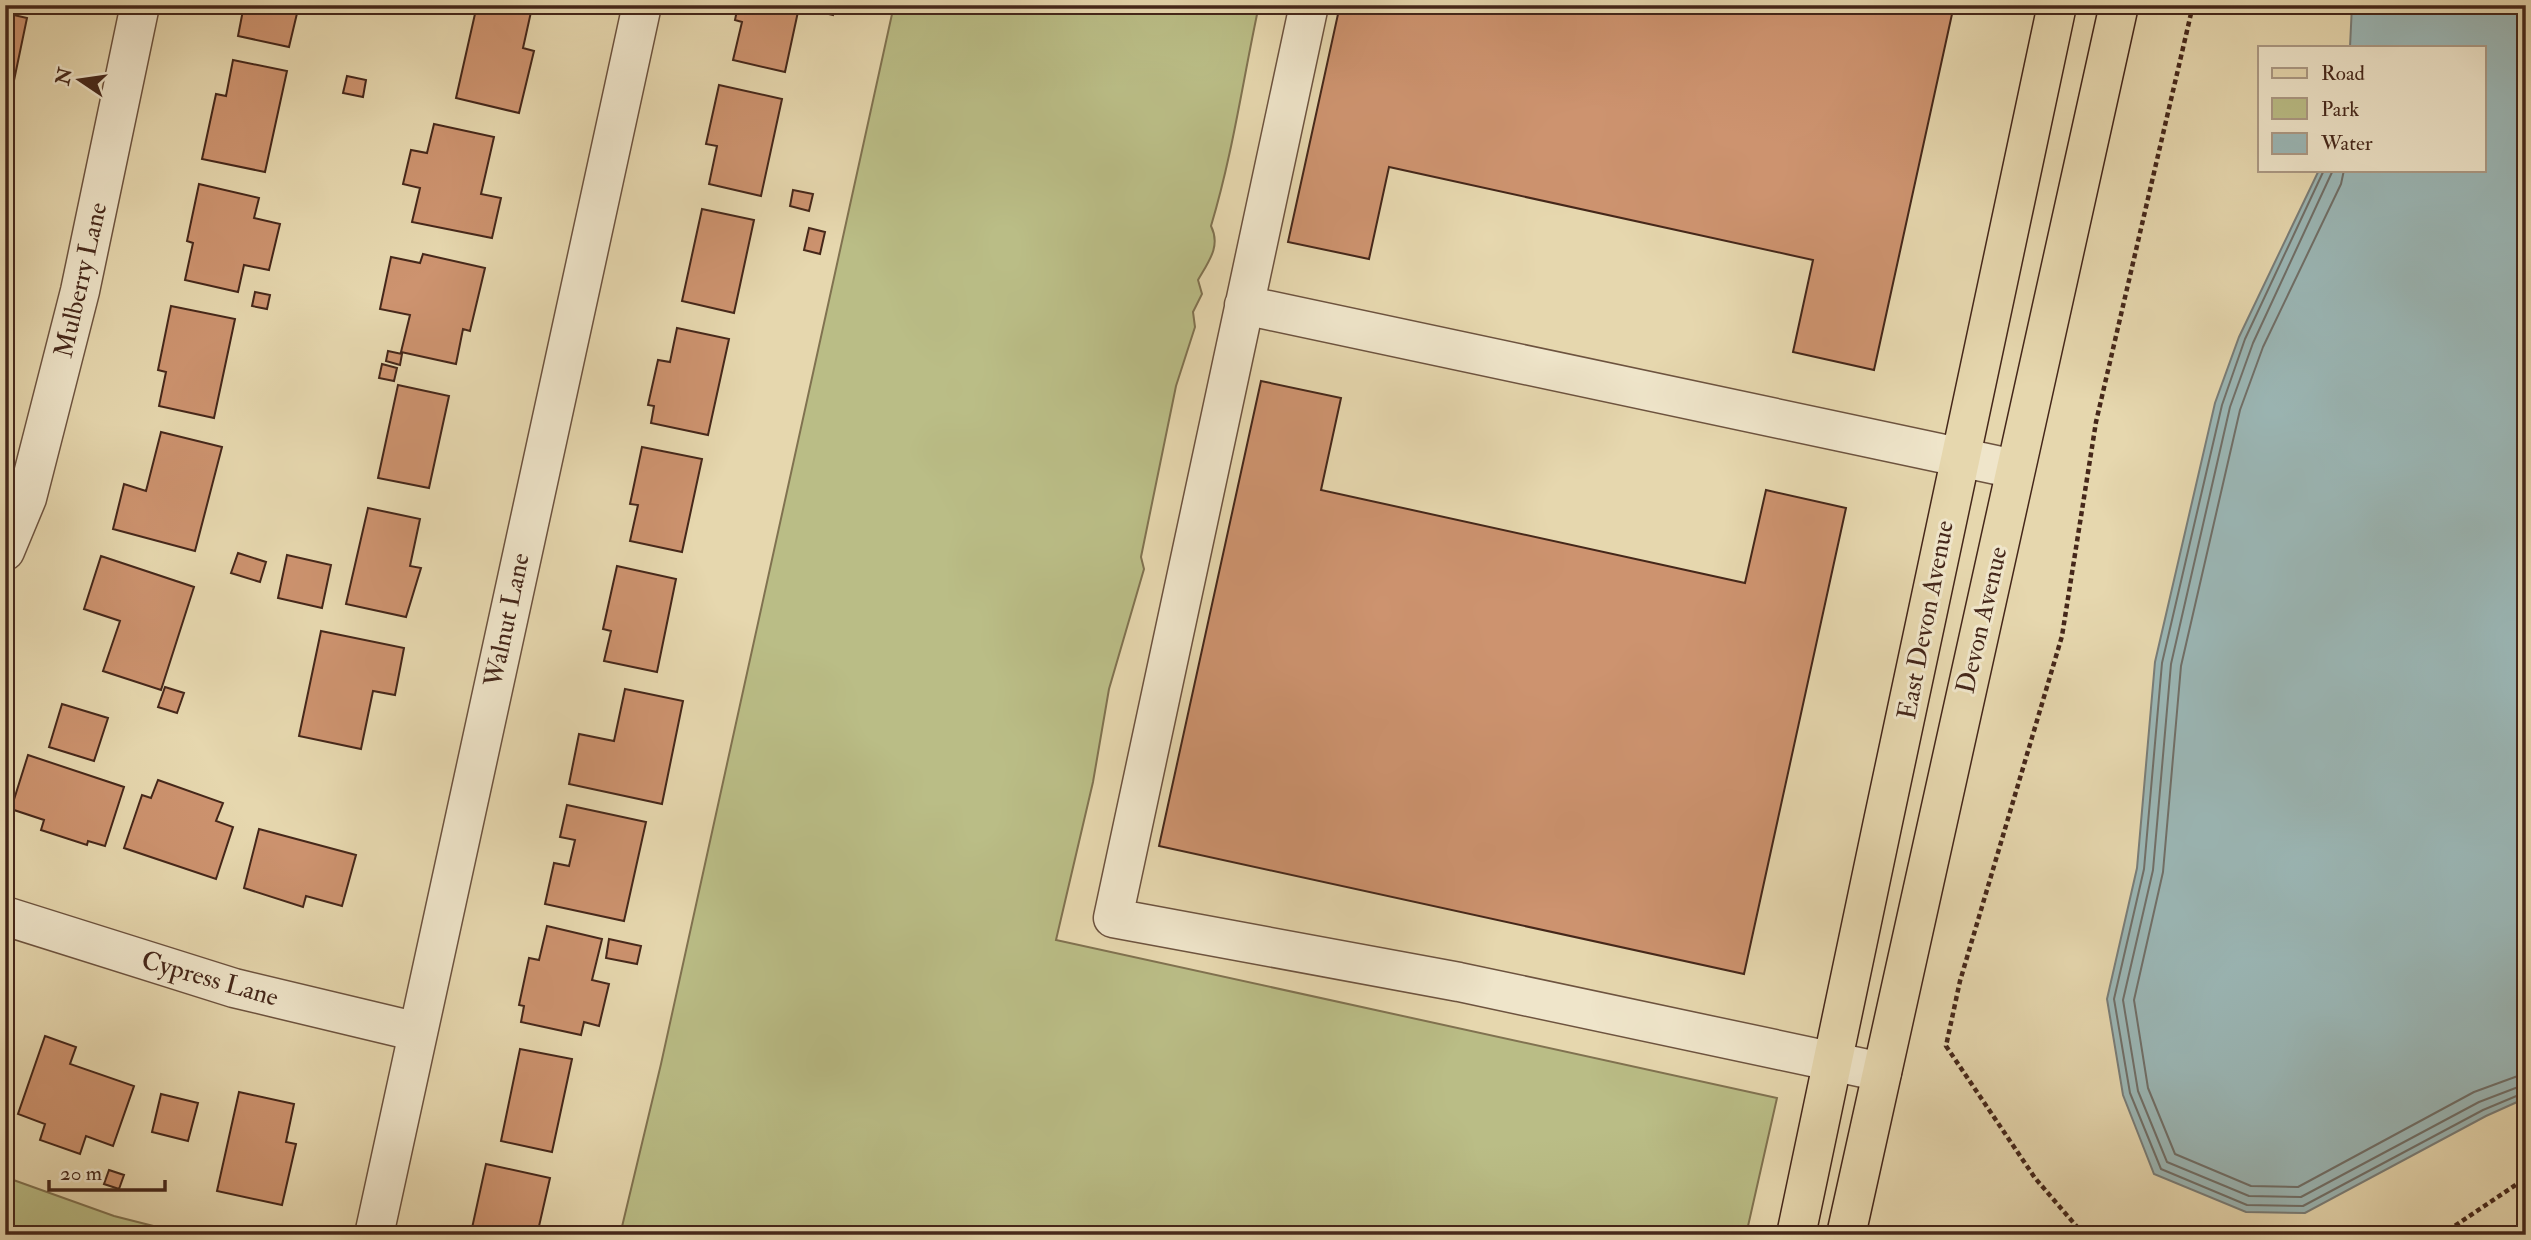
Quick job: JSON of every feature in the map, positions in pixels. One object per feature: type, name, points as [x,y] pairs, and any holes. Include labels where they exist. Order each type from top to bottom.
[{"type":"main road","name":"East Devon Avenue","points":[[1796,1235],[1928,617],[1958,458],[2057,5]]},
{"type":"main road","name":"Devon Avenue","points":[[1846,1235],[2119,5]]},
{"type":"street","name":"Mulberry Lane","points":[[5,551],[27,498],[80,290],[140,5]]},
{"type":"street","name":"Walnut Lane","points":[[374,1235],[642,5]]},
{"type":"street","points":[[1309,5],[1112,918],[1459,982],[1882,1072]]},
{"type":"street","points":[[1244,305],[2015,469]]},
{"type":"street","name":"Cypress Lane","points":[[5,916],[234,988],[418,1032]]},
{"type":"path","points":[[2084,1235],[2035,1178],[1946,1045],[1960,981],[2062,636],[2096,422],[2193,5]]},
{"type":"path","points":[[2441,1235],[2526,1178]]},
{"type":"green space","points":[[894,5],[1259,5],[1232,144],[1211,226],[1214,247],[1198,280],[1202,294],[1193,312],[1195,327],[1176,386],[1141,557],[1144,569],[1109,689],[1093,782],[1056,940],[1777,1098],[1746,1235],[620,1235],[661,1064]]},
{"type":"green space","points":[[5,1177],[114,1216],[189,1235],[5,1235]]},
{"type":"water","points":[[2352,5],[2526,5],[2526,1098],[2486,1116],[2305,1213],[2246,1212],[2154,1174],[2123,1095],[2107,999],[2137,868],[2155,662],[2215,403],[2239,337],[2318,172],[2486,172],[2486,46],[2350,46]]},
{"type":"building","points":[[244,5],[299,5],[289,47],[238,36]]},
{"type":"building","points":[[477,5],[504,5],[531,12],[523,48],[534,51],[519,113],[456,98]]},
{"type":"building","points":[[738,5],[835,5],[833,15],[799,7],[785,72],[733,60],[742,22],[735,20]]},
{"type":"building","points":[[1340,5],[1954,5],[1874,370],[1793,352],[1813,260],[1389,167],[1369,259],[1288,242]]},
{"type":"building","points":[[5,13],[27,18],[7,114],[5,113]]},
{"type":"building","points":[[233,60],[287,71],[265,172],[202,159],[216,94],[226,96]]},
{"type":"building","points":[[347,76],[366,80],[363,97],[343,93]]},
{"type":"building","points":[[719,85],[782,99],[761,196],[709,184],[717,146],[706,144]]},
{"type":"building","points":[[434,124],[494,137],[481,194],[501,198],[492,238],[412,222],[420,188],[403,184],[411,150],[427,153]]},
{"type":"building","points":[[199,184],[259,198],[254,218],[280,224],[269,270],[244,265],[238,292],[185,280],[193,243],[187,241]]},
{"type":"building","points":[[793,190],[813,194],[809,211],[790,206]]},
{"type":"building","points":[[702,209],[754,220],[734,313],[682,301]]},
{"type":"building","points":[[809,228],[825,232],[820,254],[804,250]]},
{"type":"building","points":[[423,254],[485,268],[470,331],[463,329],[456,364],[401,352],[410,315],[380,309],[391,257],[420,263]]},
{"type":"building","points":[[255,292],[270,295],[267,309],[252,306]]},
{"type":"building","points":[[171,306],[235,319],[214,418],[159,406],[166,372],[158,370]]},
{"type":"building","points":[[677,328],[729,339],[708,435],[651,423],[654,406],[648,405],[658,360],[670,362]]},
{"type":"building","points":[[388,351],[402,354],[400,365],[386,361]]},
{"type":"building","points":[[382,364],[397,368],[394,381],[379,378]]},
{"type":"building","points":[[1261,381],[1341,398],[1321,490],[1745,583],[1766,490],[1846,508],[1744,974],[1159,846]]},
{"type":"building","points":[[398,385],[449,396],[429,488],[378,478]]},
{"type":"building","points":[[161,432],[222,447],[195,551],[113,529],[124,484],[146,491]]},
{"type":"building","points":[[642,447],[702,459],[682,552],[630,541],[638,505],[630,504]]},
{"type":"building","points":[[368,508],[420,519],[410,566],[421,568],[406,617],[346,604]]},
{"type":"building","points":[[238,553],[266,562],[260,582],[231,573]]},
{"type":"building","points":[[287,555],[331,565],[322,608],[278,598]]},
{"type":"building","points":[[101,556],[194,587],[161,690],[103,671],[120,621],[84,609]]},
{"type":"building","points":[[617,566],[676,579],[657,672],[604,661],[611,631],[603,629]]},
{"type":"building","points":[[321,631],[404,648],[395,695],[373,691],[361,749],[299,736]]},
{"type":"building","points":[[165,687],[184,693],[177,713],[158,707]]},
{"type":"building","points":[[625,689],[683,701],[662,804],[569,784],[579,734],[614,741]]},
{"type":"building","points":[[62,704],[108,718],[94,761],[49,747]]},
{"type":"building","points":[[28,755],[124,787],[105,846],[88,841],[87,845],[41,830],[44,820],[11,809]]},
{"type":"building","points":[[158,780],[223,803],[216,821],[233,827],[216,879],[124,848],[142,795],[151,798]]},
{"type":"building","points":[[567,805],[646,822],[624,921],[545,904],[554,863],[569,866],[575,840],[560,837]]},
{"type":"building","points":[[259,829],[356,855],[342,906],[306,896],[303,907],[244,888]]},
{"type":"building","points":[[547,926],[602,939],[592,980],[609,984],[599,1026],[584,1022],[581,1035],[521,1022],[524,1006],[519,1005],[529,958],[539,960]]},
{"type":"building","points":[[609,939],[641,946],[637,964],[606,958]]},
{"type":"building","points":[[45,1036],[76,1047],[70,1064],[134,1086],[113,1146],[86,1136],[80,1154],[40,1140],[45,1124],[18,1114]]},
{"type":"building","points":[[520,1049],[572,1059],[552,1152],[501,1141]]},
{"type":"building","points":[[239,1092],[294,1104],[286,1142],[296,1144],[282,1205],[217,1191]]},
{"type":"building","points":[[161,1094],[198,1103],[188,1141],[152,1132]]},
{"type":"building","points":[[486,1164],[550,1178],[537,1235],[481,1235],[482,1229],[472,1228]]},
{"type":"building","points":[[109,1170],[124,1175],[119,1189],[104,1184]]}]
